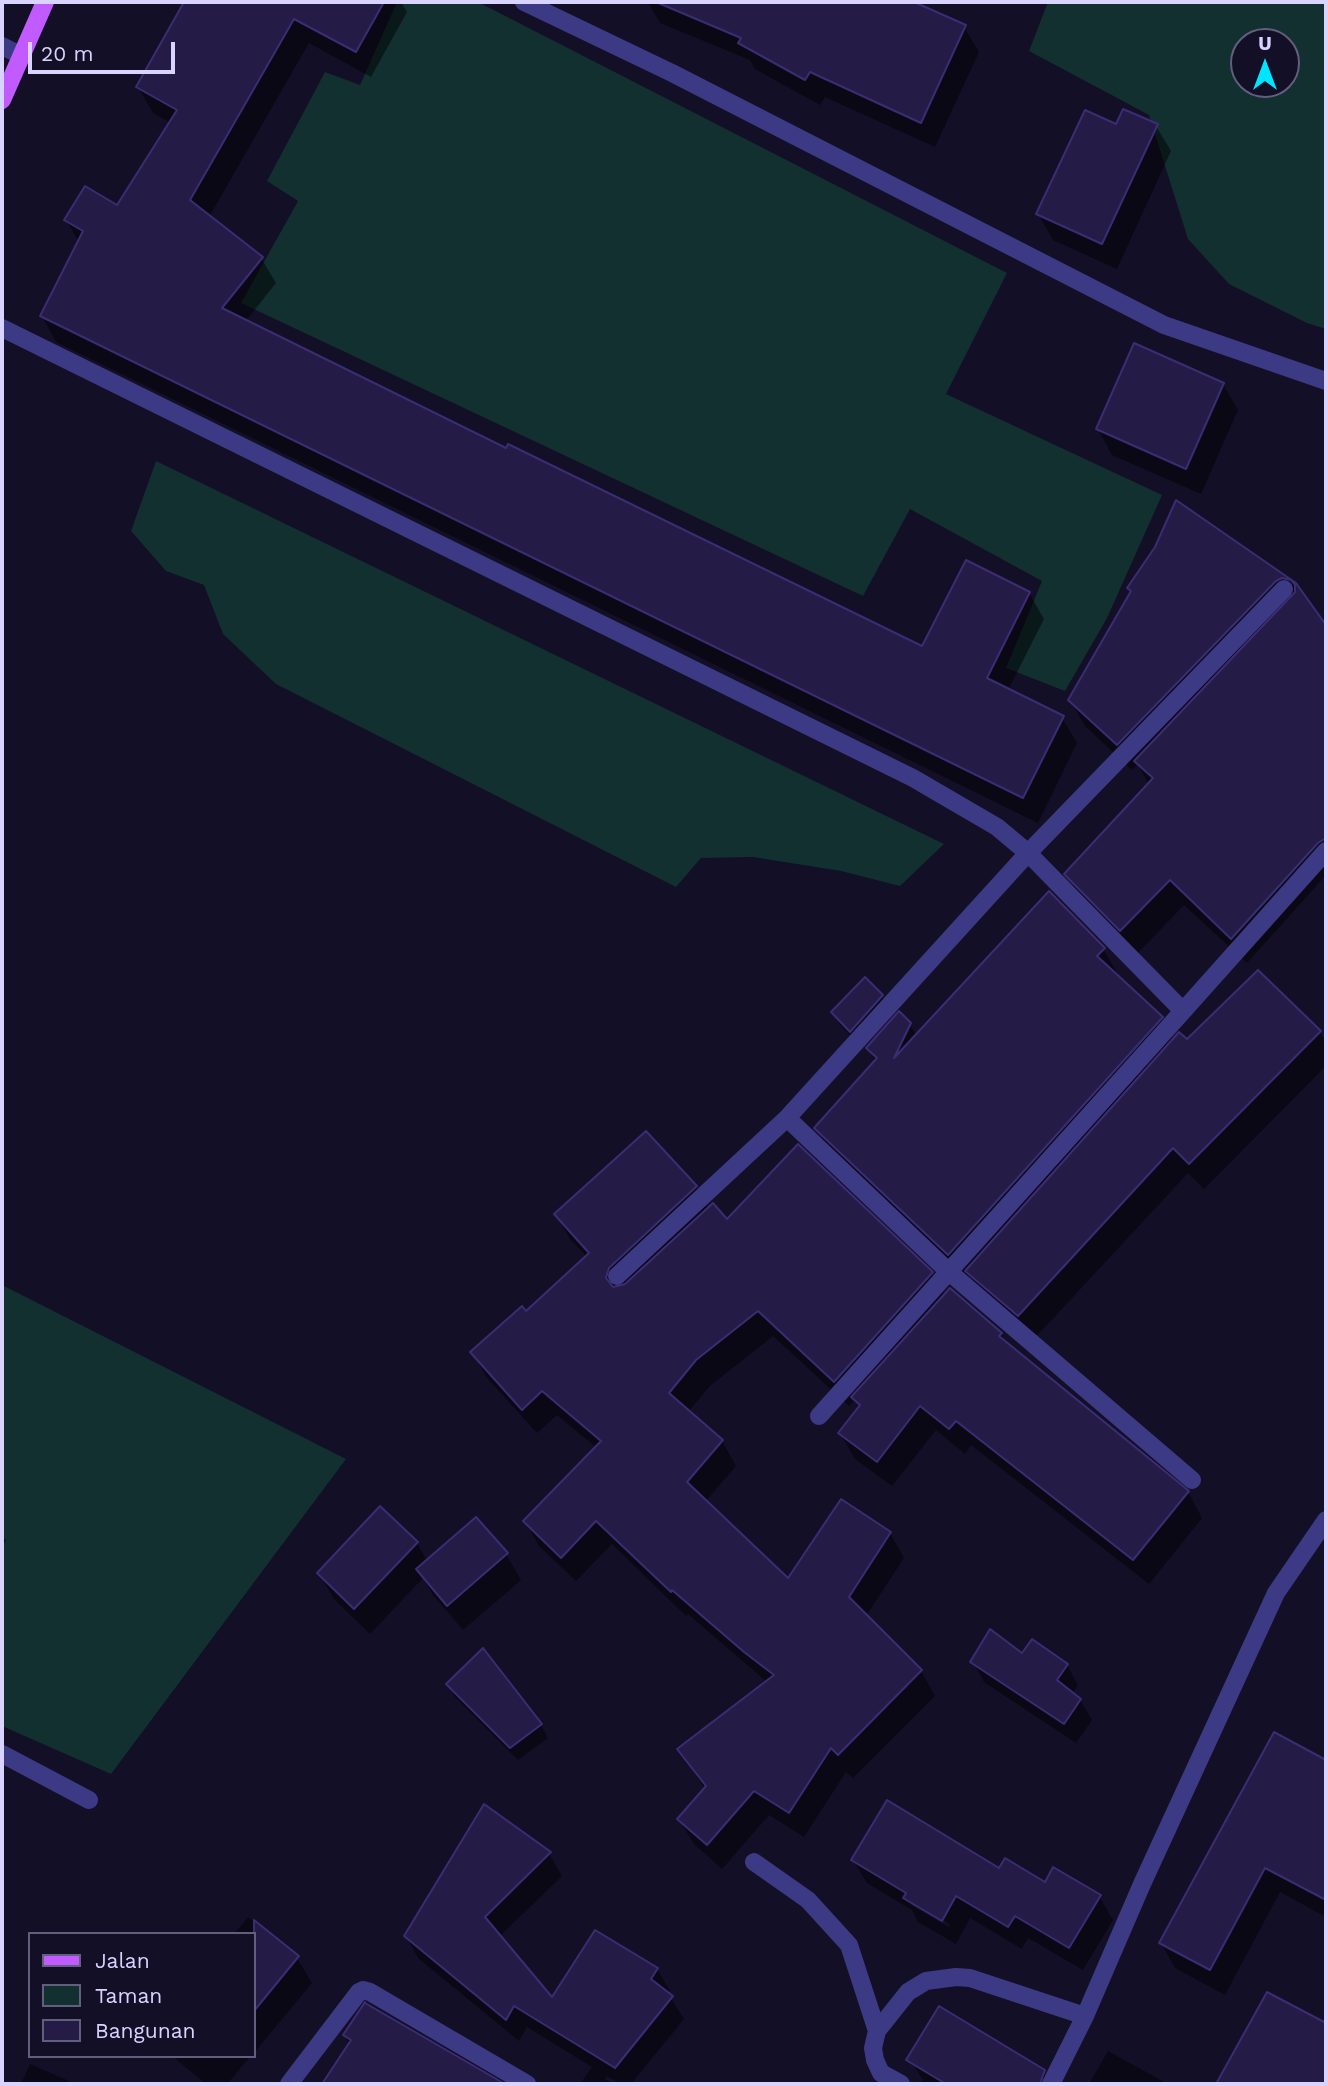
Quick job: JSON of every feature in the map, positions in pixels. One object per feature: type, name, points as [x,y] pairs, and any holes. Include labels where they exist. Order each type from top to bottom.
[{"type":"main road","points":[[2,100],[45,2]]},
{"type":"street","points":[[524,2],[672,73],[1164,325],[1326,381]]},
{"type":"street","points":[[2,46],[22,56]]},
{"type":"street","points":[[6,330],[913,778],[997,827],[1028,853],[1183,1010]]},
{"type":"street","points":[[617,1276],[788,1118],[1028,853],[1284,589]]},
{"type":"street","points":[[818,1416],[1326,851]]},
{"type":"street","points":[[788,1118],[948,1271],[1192,1480]]},
{"type":"street","points":[[1051,2084],[1085,2016],[1142,1884],[1276,1594],[1326,1520]]},
{"type":"street","points":[[2,1754],[89,1800]]},
{"type":"street","points":[[754,1862],[808,1900],[849,1945],[877,2031]]},
{"type":"street","points":[[901,2084],[879,2079],[873,2048],[877,2031],[908,1993],[926,1981],[970,1978],[1085,2016]]},
{"type":"street","points":[[289,2084],[363,1990],[527,2084]]},
{"type":"green space","points":[[397,2],[478,2],[1007,273],[946,394],[1162,495],[1107,618],[1065,691],[1006,668],[1042,581],[910,509],[863,596],[241,303],[298,201],[267,181],[325,72],[360,85]]},
{"type":"green space","points":[[1048,2],[1326,2],[1326,329],[1307,323],[1229,284],[1188,239],[1149,115],[1029,51]]},
{"type":"green space","points":[[156,461],[944,844],[900,886],[841,871],[753,857],[701,858],[676,887],[276,684],[223,634],[204,585],[166,571],[131,531]]},
{"type":"green space","points":[[2,1285],[346,1459],[111,1774],[2,1726],[2,1548],[6,1540],[2,1537]]},
{"type":"building","points":[[184,2],[384,2],[356,52],[294,19],[190,200],[263,257],[222,308],[506,448],[508,444],[922,646],[966,560],[1030,592],[987,678],[1064,716],[1023,798],[40,316],[83,231],[64,220],[85,186],[117,205],[177,110],[136,87]]},
{"type":"building","points":[[656,2],[914,2],[966,25],[921,123],[810,72],[805,80],[738,43],[741,38]]},
{"type":"building","points":[[1123,109],[1158,124],[1102,244],[1036,214],[1085,110],[1116,124]]},
{"type":"building","points":[[1134,343],[1224,383],[1186,469],[1096,429]]},
{"type":"building","points":[[1176,500],[1296,583],[1326,625],[1326,838],[1318,843],[1231,939],[1170,880],[1120,931],[1064,874],[1153,778],[1134,761],[1295,592],[1295,585],[1291,580],[1282,578],[1276,581],[1117,745],[1068,700],[1131,591],[1127,588],[1155,547]]},
{"type":"building","points":[[1049,891],[1105,948],[1097,956],[1163,1017],[948,1255],[814,1128],[877,1058],[866,1048],[899,1011],[911,1023],[894,1058]]},
{"type":"building","points":[[1258,970],[1321,1031],[1189,1164],[1173,1148],[1018,1316],[965,1271],[1179,1032],[1187,1039]]},
{"type":"building","points":[[865,977],[883,995],[850,1032],[831,1012]]},
{"type":"building","points":[[646,1131],[697,1186],[609,1268],[606,1278],[613,1287],[625,1284],[713,1203],[727,1219],[798,1144],[933,1272],[834,1382],[758,1311],[696,1360],[669,1393],[723,1440],[687,1482],[788,1578],[841,1499],[891,1532],[849,1597],[922,1670],[838,1755],[831,1748],[789,1813],[754,1791],[707,1845],[677,1819],[706,1786],[677,1749],[774,1675],[672,1590],[671,1592],[596,1521],[561,1558],[523,1521],[601,1441],[542,1391],[522,1410],[470,1352],[522,1306],[526,1311],[589,1253],[554,1214]]},
{"type":"building","points":[[950,1288],[1002,1333],[999,1336],[1189,1491],[1133,1560],[956,1421],[949,1429],[920,1406],[877,1462],[838,1433],[860,1405],[851,1397]]},
{"type":"building","points":[[380,1506],[418,1542],[354,1609],[317,1573]]},
{"type":"building","points":[[476,1517],[508,1553],[447,1606],[416,1569]]},
{"type":"building","points":[[990,1629],[1022,1653],[1032,1639],[1068,1664],[1057,1680],[1081,1699],[1064,1724],[970,1662]]},
{"type":"building","points":[[483,1648],[542,1724],[510,1748],[446,1684]]},
{"type":"building","points":[[1274,1732],[1326,1760],[1326,1900],[1265,1868],[1210,1970],[1159,1943]]},
{"type":"building","points":[[887,1800],[999,1868],[1005,1858],[1045,1882],[1053,1867],[1101,1895],[1069,1948],[1015,1916],[1008,1927],[956,1896],[942,1921],[903,1898],[906,1893],[851,1860]]},
{"type":"building","points":[[484,1804],[551,1852],[485,1917],[552,1997],[595,1930],[658,1968],[651,1979],[673,1996],[615,2068],[514,2006],[506,2020],[404,1936]]},
{"type":"building","points":[[254,1920],[299,1956],[256,2009],[256,1932]]},
{"type":"building","points":[[1267,1992],[1326,2023],[1326,2084],[1216,2084]]},
{"type":"building","points":[[365,2002],[505,2084],[322,2084],[351,2040],[343,2035]]},
{"type":"building","points":[[939,2006],[1045,2070],[1040,2084],[946,2084],[906,2060]]}]
